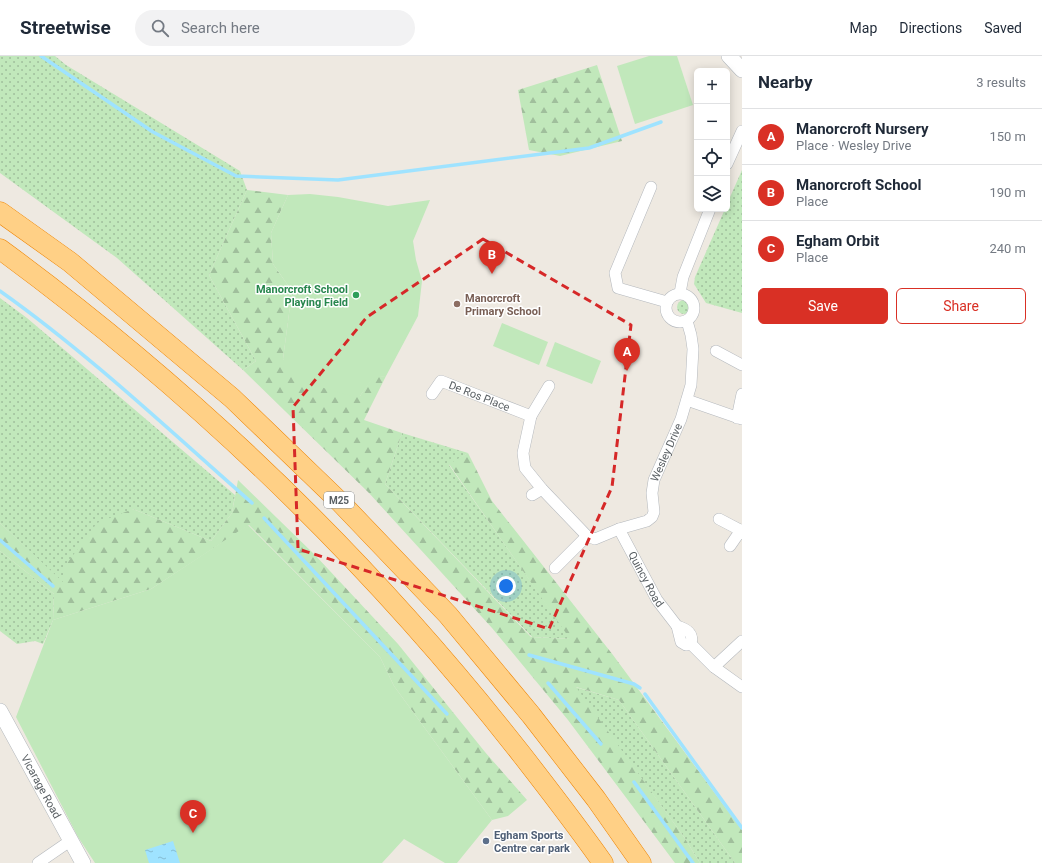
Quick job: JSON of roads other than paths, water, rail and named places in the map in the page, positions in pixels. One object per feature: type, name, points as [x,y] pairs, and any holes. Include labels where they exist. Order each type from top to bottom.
[{"type":"highway","name":"M25","points":[[0,212],[70,262],[226,393],[341,502],[463,632],[596,799],[641,863]]},
{"type":"highway","name":"M25","points":[[0,249],[78,309],[181,394],[264,470],[340,544],[422,633],[465,684],[566,812],[603,863]]},
{"type":"main road","points":[[729,56],[742,70]]},
{"type":"main road","name":"Vicarage Road","points":[[0,711],[83,863]]},
{"type":"street","points":[[730,159],[739,143],[742,131]]},
{"type":"street","points":[[651,187],[614,273],[618,288],[667,302]]},
{"type":"street","points":[[680,293],[683,278],[709,212]]},
{"type":"street","points":[[680,293],[686,294],[692,298],[694,302],[693,316],[687,321],[681,322],[671,319],[666,310],[667,302],[673,295],[680,293]]},
{"type":"street","name":"Wesley Drive","points":[[587,536],[595,539],[619,529],[647,521],[654,512],[652,493],[654,480],[681,419],[691,385],[693,364],[691,335],[687,321]]},
{"type":"street","points":[[716,351],[742,365]]},
{"type":"street","name":"De Ros Place","points":[[432,394],[441,381],[531,416]]},
{"type":"street","points":[[549,386],[531,416],[523,453],[525,468],[537,492],[587,536],[555,568]]},
{"type":"street","points":[[687,400],[739,419],[742,394]]},
{"type":"street","points":[[719,519],[742,531],[730,546]]},
{"type":"street","name":"Quincy Road","points":[[619,529],[657,600],[677,626],[690,633],[692,639],[691,644],[714,667],[742,687]]},
{"type":"street","points":[[714,667],[742,641]]},
{"type":"street","points":[[38,863],[70,841]]},
{"type":"water","points":[[173,841],[180,863],[149,863],[145,850]]},
{"type":"waterway","points":[[41,56],[153,132],[236,176],[338,180],[589,148],[661,122]]},
{"type":"waterway","points":[[0,291],[33,315],[97,367],[252,503]]},
{"type":"waterway","points":[[264,518],[447,714]]},
{"type":"waterway","points":[[0,540],[53,586]]},
{"type":"waterway","points":[[529,655],[634,684],[640,688]]},
{"type":"waterway","points":[[548,683],[601,744]]},
{"type":"waterway","points":[[645,694],[742,828]]},
{"type":"waterway","points":[[634,782],[693,863]]},
{"type":"place","name":"Manorcroft School","points":[[492,274]]},
{"type":"place","name":"Manorcroft School Playing Field","points":[[356,295]]},
{"type":"place","name":"Manorcroft Primary School","points":[[457,304]]},
{"type":"place","name":"Manorcroft Nursery","points":[[627,371]]},
{"type":"place","name":"Egham Orbit","points":[[193,833]]},
{"type":"place","name":"Egham Sports Centre car park","points":[[486,841]]}]
